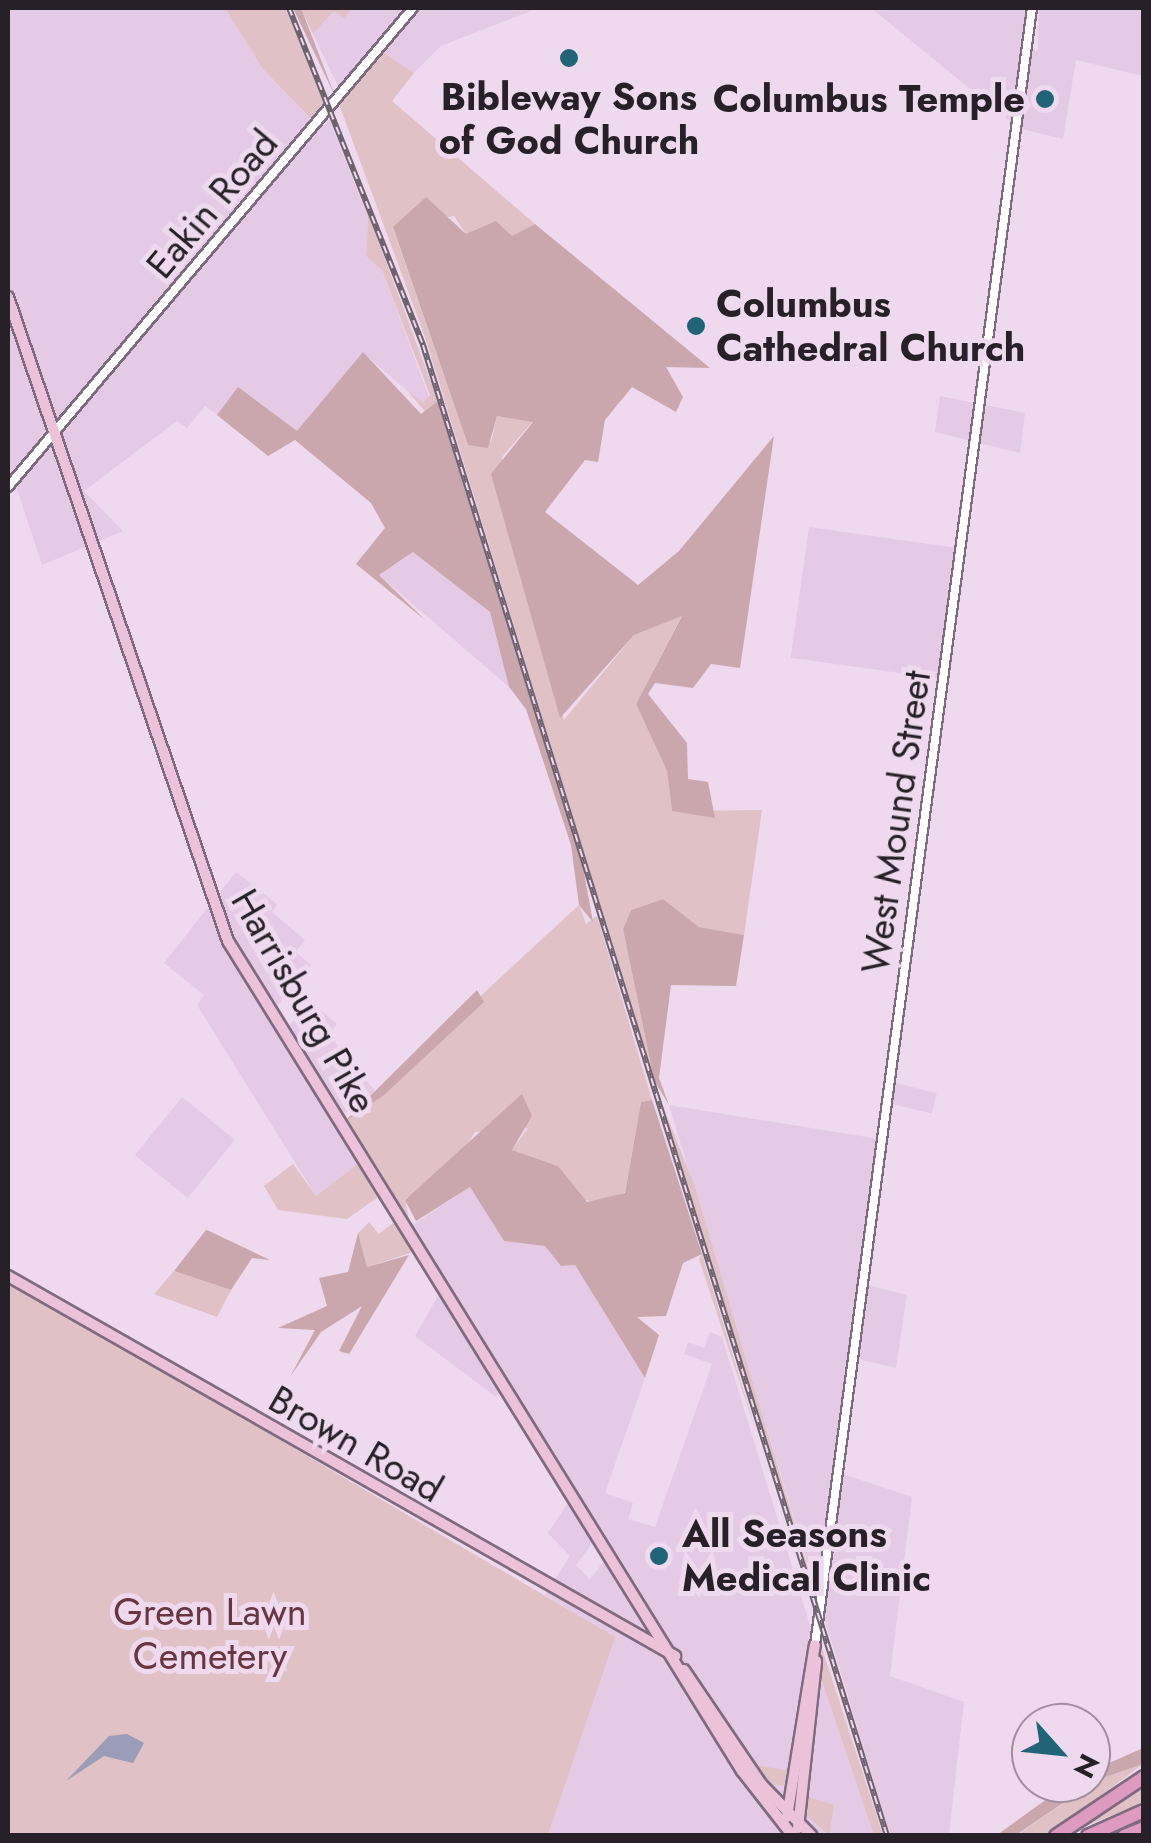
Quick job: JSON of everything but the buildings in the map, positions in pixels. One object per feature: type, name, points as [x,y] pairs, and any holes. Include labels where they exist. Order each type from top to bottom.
[{"type":"highway","points":[[1056,1836],[1144,1776]]},
{"type":"highway","points":[[1088,1836],[1144,1812]]},
{"type":"highway","points":[[1126,1836],[1144,1830]]},
{"type":"main road","name":"Harrisburg Pike","points":[[8,297],[228,941],[675,1656],[792,1832]]},
{"type":"main road","name":"Brown Road","points":[[8,1276],[675,1656]]},
{"type":"main road","name":"West Mound Street","points":[[787,1817],[816,1645]]},
{"type":"main road","name":"West Mound Street","points":[[792,1832],[816,1645]]},
{"type":"main road","name":"Harrisburg Pike","points":[[684,1670],[787,1817],[792,1832]]},
{"type":"main road","points":[[762,1785],[777,1792],[792,1781]]},
{"type":"main road","points":[[792,1832],[812,1836]]},
{"type":"street","name":"Eakin Road","points":[[8,487],[413,8]]},
{"type":"street","name":"West Mound Street","points":[[816,1645],[1032,8]]},
{"type":"shaded area","points":[[8,8],[225,8],[262,68],[320,129],[329,119],[368,217],[366,256],[382,270],[429,397],[423,404],[363,353],[297,432],[238,388],[217,415],[205,406],[187,428],[177,421],[84,491],[123,531],[42,565],[8,462]]},
{"type":"shaded area","points":[[293,8],[301,8],[335,96]]},
{"type":"shaded area","points":[[352,8],[533,10],[441,46],[414,73],[383,52],[344,99],[313,34],[335,10],[344,17]]},
{"type":"shaded area","points":[[871,8],[1027,8],[1027,48],[1038,51],[1039,8],[1143,8],[1143,76],[1076,60],[1063,139],[1018,128]]},
{"type":"shaded area","points":[[426,197],[466,234],[496,221],[512,236],[535,224],[710,368],[666,367],[683,397],[676,412],[632,387],[605,420],[598,462],[585,460],[545,512],[638,585],[679,551],[774,436],[740,668],[711,664],[693,688],[655,683],[648,694],[687,743],[688,779],[708,782],[715,818],[672,811],[667,771],[636,704],[682,616],[634,635],[560,718],[491,474],[533,422],[497,416],[488,448],[468,445],[393,227]]},
{"type":"shaded area","points":[[363,352],[421,414],[438,401],[583,867],[593,922],[579,905],[571,845],[526,709],[509,687],[490,612],[413,552],[379,575],[425,620],[356,564],[385,528],[371,503],[295,440],[268,456],[217,415],[238,387],[297,431]]},
{"type":"shaded area","points":[[940,396],[1025,413],[1020,453],[935,432]]},
{"type":"shaded area","points":[[809,527],[958,548],[939,679],[791,658]]},
{"type":"shaded area","points":[[414,552],[490,612],[509,687],[379,575]]},
{"type":"shaded area","points":[[236,872],[277,904],[272,912],[305,940],[296,952],[311,965],[270,1015],[282,1034],[310,1001],[337,1024],[329,1035],[376,1092],[341,1116],[367,1158],[316,1196],[197,1005],[204,995],[164,963]]},
{"type":"shaded area","points":[[663,899],[699,927],[744,935],[736,986],[671,985],[659,1078],[669,1105],[654,1080],[623,929],[631,910]]},
{"type":"shaded area","points":[[477,990],[484,1002],[384,1095],[344,1122]]},
{"type":"shaded area","points":[[896,1083],[937,1093],[932,1114],[891,1103]]},
{"type":"shaded area","points":[[522,1094],[532,1116],[512,1150],[558,1166],[587,1202],[625,1193],[641,1102],[652,1100],[702,1254],[683,1263],[666,1316],[637,1317],[659,1335],[645,1378],[575,1265],[561,1266],[545,1246],[504,1241],[470,1187],[416,1221],[405,1200]]},
{"type":"shaded area","points":[[182,1097],[235,1140],[188,1198],[135,1155]]},
{"type":"shaded area","points":[[669,1105],[879,1139],[860,1283],[907,1295],[896,1368],[849,1357],[834,1471],[912,1497],[890,1676],[964,1702],[949,1835],[890,1835]]},
{"type":"shaded area","points":[[470,1187],[504,1241],[546,1246],[561,1266],[575,1265],[645,1378],[605,1493],[633,1503],[628,1519],[655,1527],[712,1364],[684,1354],[688,1342],[704,1348],[710,1332],[722,1337],[874,1835],[548,1835],[614,1637],[545,1595],[570,1556],[548,1533],[574,1494],[503,1384],[496,1397],[415,1336],[439,1294],[400,1233]],"holes":[[[599,1534],[611,1552],[590,1579],[576,1565]]]},
{"type":"shaded area","points":[[206,1230],[270,1260],[252,1258],[231,1290],[174,1271]]},
{"type":"shaded area","points":[[358,1233],[367,1267],[409,1255],[349,1354],[339,1351],[362,1306],[321,1332],[290,1377],[315,1330],[278,1328],[327,1306],[319,1278],[348,1272]]},
{"type":"shaded area","points":[[1143,1748],[1143,1764],[1111,1775],[1111,1762]]},
{"type":"shaded area","points":[[1041,1803],[1063,1803],[1016,1835],[997,1835]]},
{"type":"green space","points":[[225,8],[285,8],[328,102],[312,120],[262,68]]},
{"type":"green space","points":[[301,8],[352,8],[344,18],[334,11],[313,34]]},
{"type":"green space","points":[[383,52],[414,73],[392,101],[535,224],[512,236],[466,234],[454,216],[393,228],[468,445],[491,442],[497,416],[533,421],[502,457],[564,720],[634,635],[682,615],[636,704],[667,771],[672,811],[762,810],[744,935],[699,927],[663,899],[631,910],[623,929],[654,1080],[425,337],[339,104]]},
{"type":"green space","points":[[332,117],[438,401],[428,415],[406,389],[423,403],[430,395],[382,270],[366,256],[368,217]]},
{"type":"green space","points":[[579,905],[586,924],[597,916],[652,1100],[641,1102],[625,1192],[599,1203],[577,1198],[558,1166],[512,1150],[528,1128],[475,1132],[456,1162],[405,1199],[410,1225],[344,1122]]},
{"type":"green space","points":[[662,1104],[694,1184],[815,1592],[780,1490]]},
{"type":"green space","points":[[293,1164],[316,1196],[358,1164],[378,1197],[347,1219],[278,1210],[264,1186]]},
{"type":"green space","points":[[369,1222],[379,1234],[393,1223],[413,1252],[367,1267],[358,1233]]},
{"type":"green space","points":[[702,1254],[757,1435],[699,1259]]},
{"type":"green space","points":[[174,1271],[231,1290],[217,1317],[154,1294]]},
{"type":"green space","name":"Green Lawn Cemetery","points":[[8,1280],[615,1637],[548,1835],[8,1835]]},
{"type":"green space","points":[[822,1648],[883,1835],[874,1835],[819,1672]]},
{"type":"green space","points":[[1143,1764],[1111,1788],[1111,1775]]},
{"type":"green space","points":[[754,1765],[787,1770],[784,1785],[766,1785]]},
{"type":"green space","points":[[1143,1781],[1143,1803],[1060,1836],[1111,1803]]},
{"type":"green space","points":[[806,1796],[834,1805],[829,1835],[808,1817]]},
{"type":"green space","points":[[1064,1803],[1091,1803],[1048,1835],[1016,1836]]},
{"type":"water","points":[[127,1734],[144,1743],[133,1763],[104,1756],[66,1781],[109,1736]]},
{"type":"railway","points":[[289,8],[423,345],[887,1836]]},
{"type":"place","name":"Bibleway Sons of God Church","points":[[569,58]]},
{"type":"place","name":"Columbus Temple","points":[[1045,99]]},
{"type":"place","name":"Columbus Cathedral Church","points":[[696,326]]},
{"type":"place","name":"All Seasons Medical Clinic","points":[[659,1556]]}]
